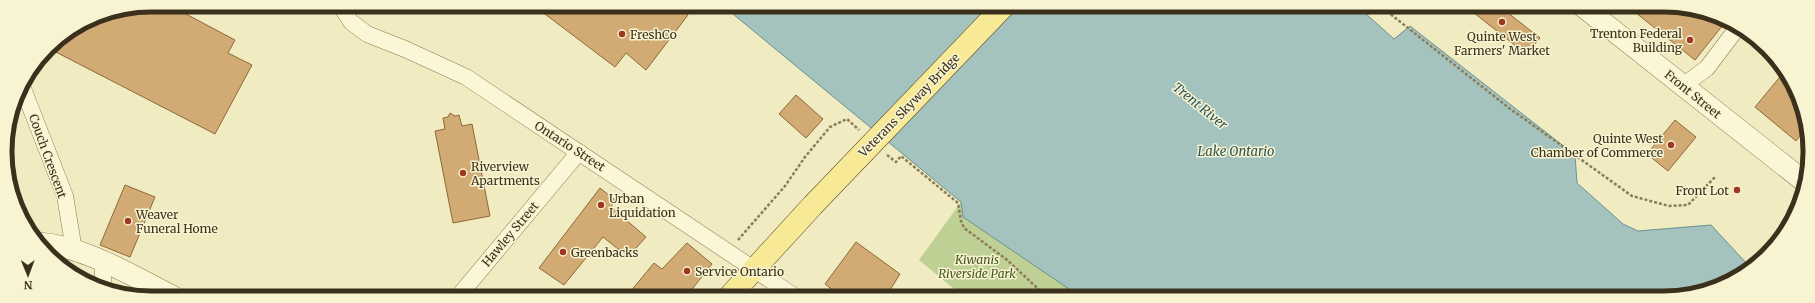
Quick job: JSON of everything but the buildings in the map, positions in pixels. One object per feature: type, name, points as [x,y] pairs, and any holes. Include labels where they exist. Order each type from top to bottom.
[{"type":"main road","name":"Veterans Skyway Bridge","points":[[734,291],[813,205],[998,12]]},
{"type":"street","name":"Ontario Street","points":[[345,12],[351,22],[367,34],[405,49],[466,77],[787,291]]},
{"type":"street","name":"Front Street","points":[[1590,12],[1800,178]]},
{"type":"street","points":[[1684,86],[1707,68],[1734,32]]},
{"type":"street","name":"Couch Crescent","points":[[25,93],[65,196],[74,250]]},
{"type":"street","name":"Hawley Street","points":[[463,291],[579,152]]},
{"type":"street","points":[[49,245],[74,250],[162,291]]},
{"type":"street","points":[[102,262],[104,282]]},
{"type":"path","points":[[1388,12],[1509,108],[1632,196],[1669,206],[1688,205],[1715,177]]},
{"type":"path","points":[[729,251],[785,186],[805,157],[830,127],[847,119],[864,134]]},
{"type":"path","points":[[885,153],[896,162],[901,156],[958,203],[960,221],[964,228],[1006,259],[1038,289]]},
{"type":"green space","name":"Kiwanis Riverside Park","points":[[961,202],[1071,291],[957,291],[919,260]]},
{"type":"water","name":"Lake Ontario","points":[[730,12],[1364,12],[1394,39],[1410,26],[1575,155],[1577,183],[1623,224],[1638,231],[1711,225],[1746,263],[1725,277],[1700,286],[1673,291],[1071,291],[963,217],[961,202]]},
{"type":"place","name":"Quinte West Farmers' Market","points":[[1502,22]]},
{"type":"place","name":"FreshCo","points":[[622,34]]},
{"type":"place","name":"Trenton Federal Building","points":[[1690,40]]},
{"type":"place","name":"Quinte West Chamber of Commerce","points":[[1671,145]]},
{"type":"place","name":"Riverview Apartments","points":[[463,173]]},
{"type":"place","name":"Front Lot","points":[[1737,190]]},
{"type":"place","name":"Urban Liquidation","points":[[601,205]]},
{"type":"place","name":"Weaver Funeral Home","points":[[128,221]]},
{"type":"place","name":"Greenbacks","points":[[563,252]]},
{"type":"place","name":"Service Ontario","points":[[687,271]]},
{"type":"water label","name":"Trent River","points":[[1200,106]]}]
